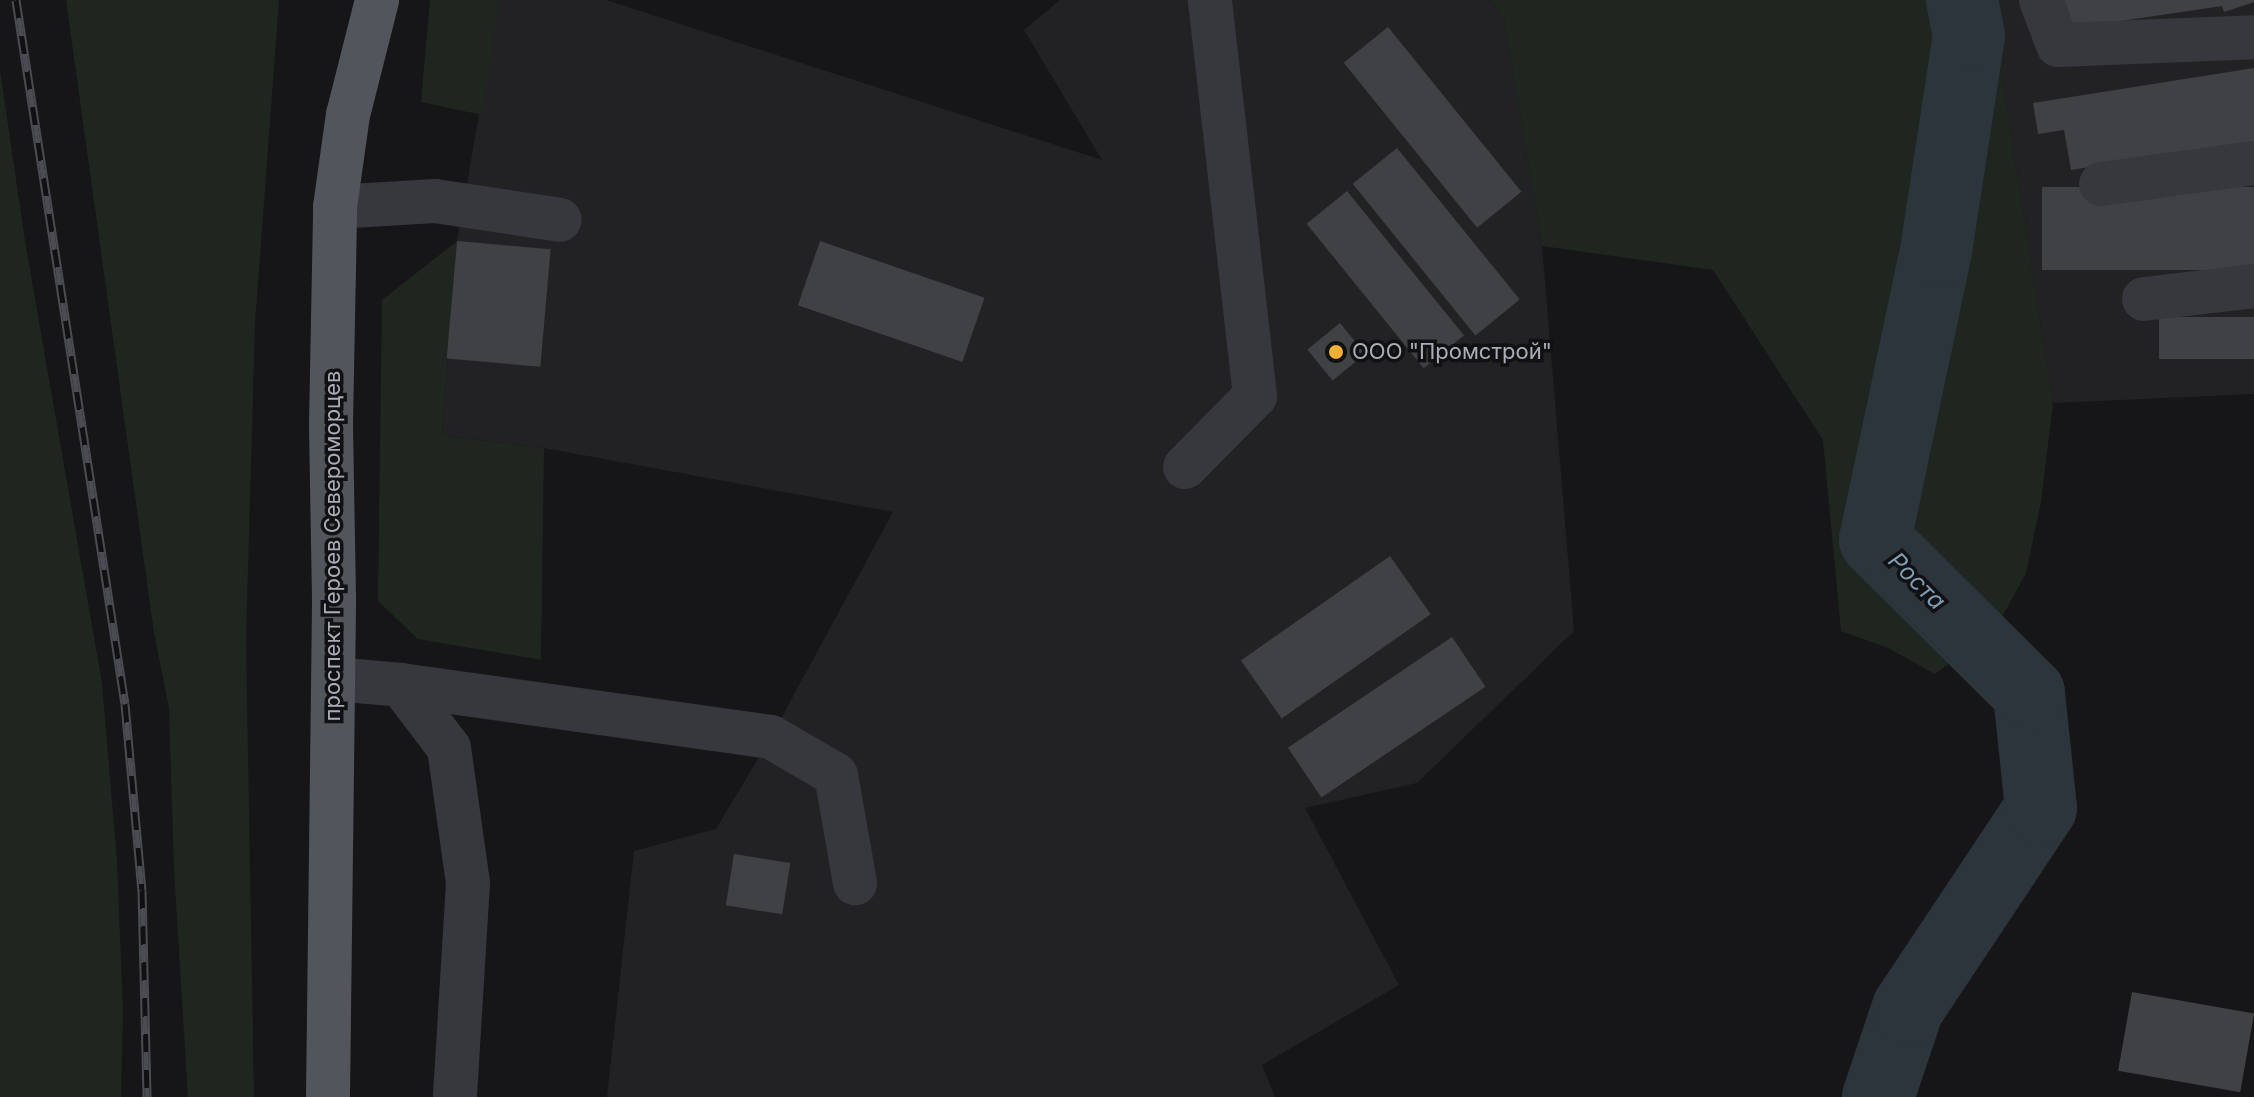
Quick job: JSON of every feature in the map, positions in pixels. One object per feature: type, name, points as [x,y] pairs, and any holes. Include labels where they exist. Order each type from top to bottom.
[{"type":"main road","name":"проспект Героев Североморцев","points":[[328,1097],[334,679],[331,424],[335,207],[348,115],[377,0]]},
{"type":"lane","points":[[1185,467],[1255,396],[1210,0]]},
{"type":"lane","points":[[2041,0],[2058,45],[2254,37]]},
{"type":"lane","points":[[2101,184],[2254,163]]},
{"type":"lane","points":[[335,207],[435,201],[560,220]]},
{"type":"lane","points":[[2144,299],[2254,286]]},
{"type":"lane","points":[[334,679],[401,685],[771,737],[836,775],[855,883]]},
{"type":"lane","points":[[401,685],[449,748],[468,883],[455,1095]]},
{"type":"shaded area","points":[[66,0],[279,0],[255,323],[246,640],[254,1097],[188,1097],[174,869],[169,708],[154,633]]},
{"type":"shaded area","points":[[430,0],[499,0],[482,115],[421,102]]},
{"type":"shaded area","points":[[499,0],[606,0],[1102,160],[1024,30],[1060,0],[1490,0],[1504,19],[1542,246],[1574,631],[1417,783],[1305,808],[1399,985],[1262,1065],[1275,1097],[607,1097],[634,851],[716,829],[771,737],[893,512],[544,448],[442,435],[457,241]]},
{"type":"shaded area","points":[[1490,0],[1990,0],[2053,403],[2041,502],[2026,573],[1995,630],[1935,674],[1888,648],[1841,631],[1823,440],[1713,270],[1542,246],[1504,19]]},
{"type":"shaded area","points":[[1990,0],[2254,0],[2254,394],[2053,403]]},
{"type":"shaded area","points":[[0,70],[25,241],[102,683],[117,861],[123,1012],[121,1097],[0,1097]]},
{"type":"shaded area","points":[[457,241],[442,435],[544,448],[541,660],[418,639],[378,601],[382,300]]},
{"type":"building","points":[[2056,0],[2254,2],[2224,12],[2222,6],[2060,30]]},
{"type":"building","points":[[1388,27],[1521,192],[1477,228],[1344,63]]},
{"type":"building","points":[[2254,68],[2254,142],[2071,170],[2064,130],[2038,134],[2033,103]]},
{"type":"building","points":[[1397,148],[1520,300],[1475,335],[1353,184]]},
{"type":"building","points":[[2042,187],[2254,187],[2254,270],[2042,270]]},
{"type":"building","points":[[1347,191],[1464,336],[1424,368],[1307,224]]},
{"type":"building","points":[[457,241],[551,249],[540,367],[447,359]]},
{"type":"building","points":[[820,241],[985,298],[962,362],[798,305]]},
{"type":"building","points":[[2159,317],[2254,317],[2254,359],[2159,359]]},
{"type":"building","name":"ООО \"Промстрой\"","points":[[1340,323],[1365,354],[1333,381],[1307,349]]},
{"type":"building","points":[[1390,556],[1431,614],[1282,719],[1241,660]]},
{"type":"building","points":[[1452,637],[1486,687],[1321,797],[1288,748]]},
{"type":"building","points":[[734,854],[790,863],[782,914],[726,905]]},
{"type":"building","points":[[2132,992],[2254,1014],[2240,1092],[2118,1071]]},
{"type":"waterway","name":"Роста","points":[[1878,1097],[1908,1008],[2041,808],[2029,693],[1875,540],[1936,251],[1969,36],[1962,0]]},
{"type":"railway","points":[[16,0],[125,704],[142,890],[147,1097]]},
{"type":"place","name":"ООО \"Промстрой\"","points":[[1336,352]]}]
